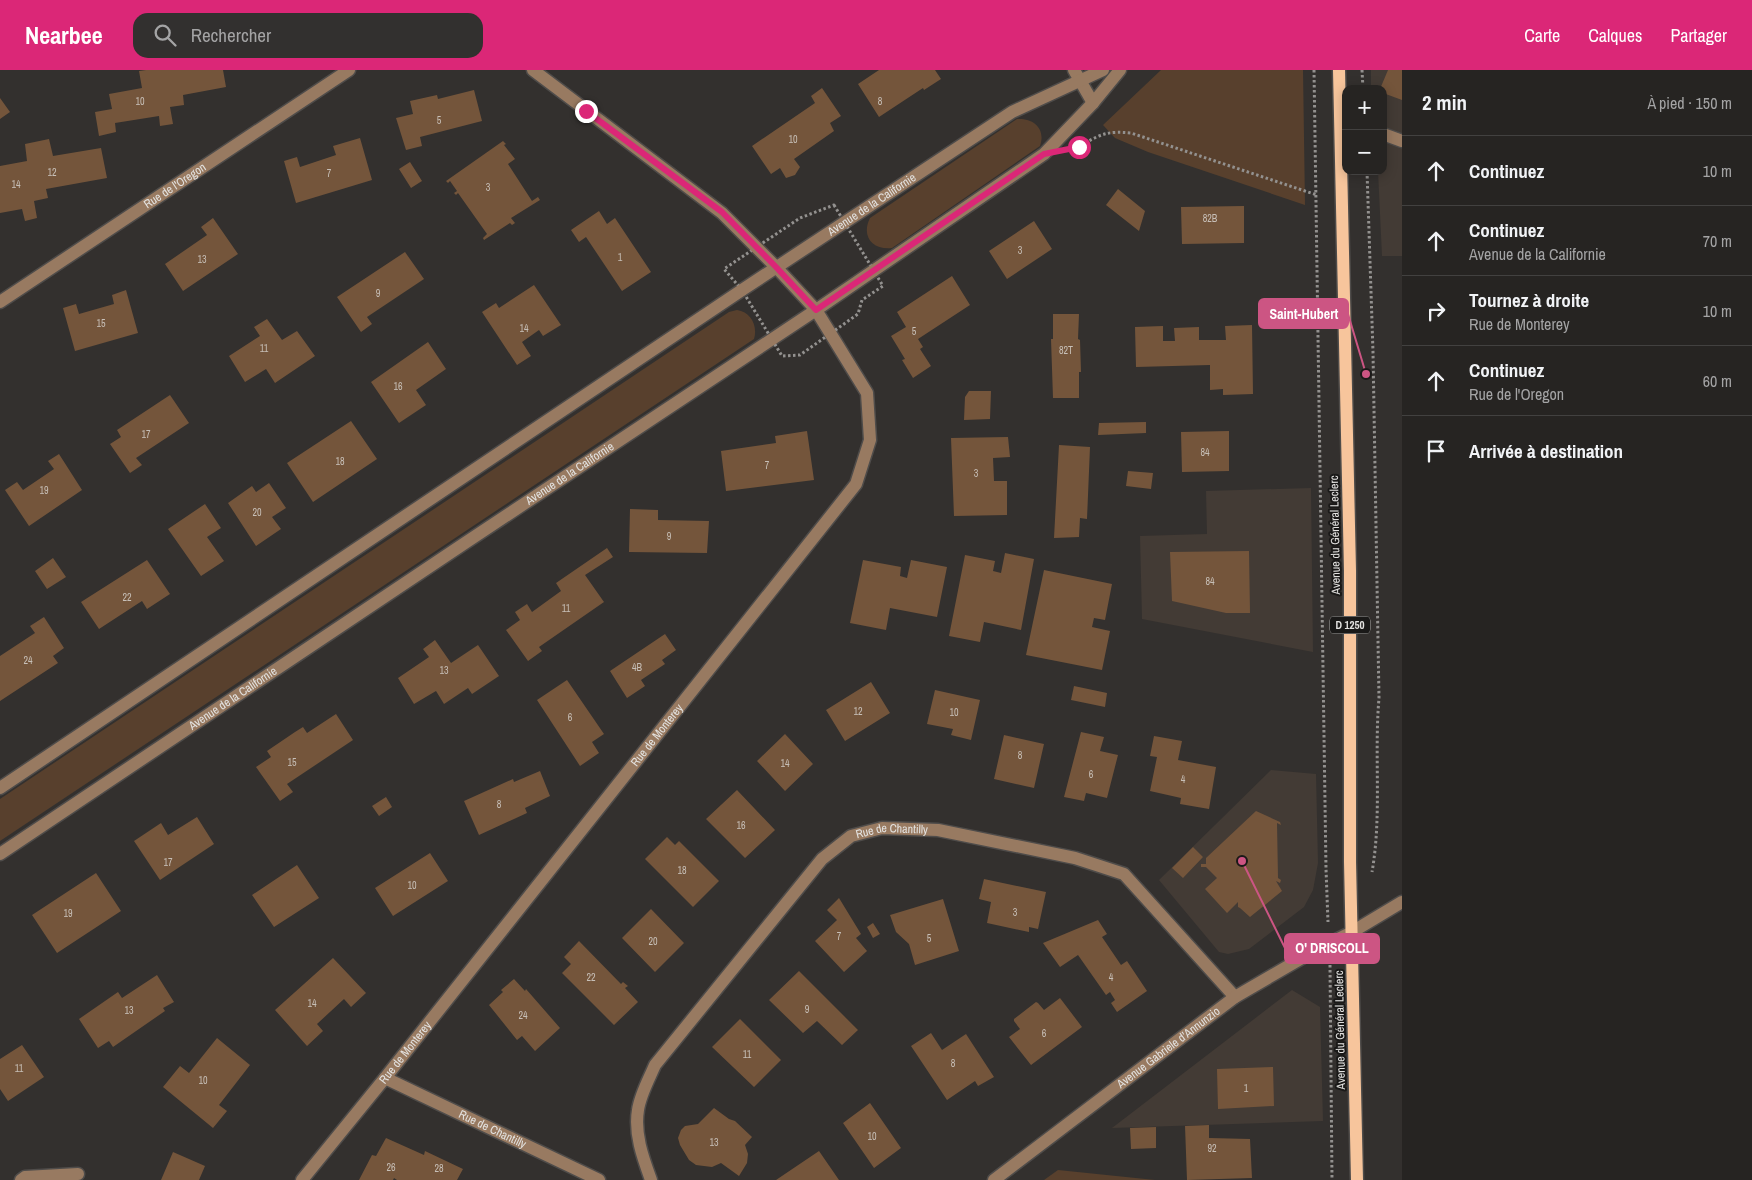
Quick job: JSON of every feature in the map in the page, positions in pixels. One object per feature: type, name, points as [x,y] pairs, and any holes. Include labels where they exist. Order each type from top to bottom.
[{"type":"main road","name":"Avenue du Général Leclerc","points":[[1339,70],[1342,111]]},
{"type":"main road","name":"Avenue du Général Leclerc","points":[[1343,130],[1344,343],[1350,562],[1350,862],[1357,1180]]},
{"type":"street","name":"Rue de l'Oregon","points":[[0,302],[349,70]]},
{"type":"street","points":[[533,70],[722,212],[776,267]]},
{"type":"street","name":"Avenue de la Californie","points":[[0,788],[776,267],[1012,112],[1077,75],[1102,70]]},
{"type":"street","name":"Avenue de la Californie","points":[[0,854],[816,310],[1044,154],[1093,103],[1120,70]]},
{"type":"street","points":[[1077,75],[1093,103]]},
{"type":"street","points":[[1387,135],[1402,141]]},
{"type":"street","name":"Rue de Monterey","points":[[302,1180],[856,484],[870,440],[867,393],[816,310],[776,267]]},
{"type":"street","name":"Rue de Chantilly","points":[[651,1180],[642,1156],[638,1132],[638,1110],[645,1086],[655,1065],[822,859],[851,836],[882,828],[938,830],[1075,858],[1124,874],[1234,997]]},
{"type":"street","name":"Avenue Gabriele d'Annunzio","points":[[994,1180],[1234,997],[1314,951],[1352,932],[1402,902]]},
{"type":"street","name":"Rue de Chantilly","points":[[385,1078],[600,1180]]},
{"type":"street","points":[[21,1180],[25,1177],[78,1174]]},
{"type":"path","points":[[1314,70],[1320,545],[1326,869],[1330,944],[1332,1180]]},
{"type":"path","points":[[1362,70],[1364,85]]},
{"type":"path","points":[[1079,147],[1098,136],[1113,131],[1131,133],[1317,195]]},
{"type":"path","points":[[1367,175],[1373,346],[1380,698],[1377,724],[1377,846],[1371,880]]},
{"type":"shaded area","points":[[1161,70],[1303,70],[1305,205],[1148,152],[1115,138],[1103,125]]},
{"type":"shaded area","points":[[1371,70],[1402,70],[1402,256],[1382,256],[1378,175],[1387,175],[1387,85],[1371,85]]},
{"type":"shaded area","points":[[1017,119],[1029,120],[1037,126],[1041,134],[1040,146],[892,248],[879,247],[870,240],[867,231],[870,218]]},
{"type":"shaded area","points":[[742,311],[752,320],[755,329],[754,339],[0,841],[0,799],[729,312]]},
{"type":"shaded area","points":[[1311,488],[1313,652],[1142,619],[1140,536],[1207,534],[1206,491]]},
{"type":"shaded area","points":[[1271,770],[1316,774],[1318,863],[1313,890],[1304,907],[1249,949],[1228,954],[1219,952],[1159,880]]},
{"type":"shaded area","points":[[1292,990],[1320,1007],[1323,1121],[1112,1128]]},
{"type":"shaded area","points":[[1058,1170],[1155,1180],[1044,1180]]},
{"type":"building","points":[[223,70],[226,87],[183,95],[184,105],[170,107],[173,124],[160,126],[159,116],[115,123],[116,132],[99,136],[95,112],[112,109],[109,94],[142,88],[139,71]]},
{"type":"building","points":[[879,70],[935,70],[941,79],[924,90],[923,88],[879,117],[858,84]]},
{"type":"building","points":[[1388,70],[1402,70],[1402,100],[1387,94],[1387,85],[1382,85]]},
{"type":"building","points":[[822,88],[841,116],[830,123],[834,131],[794,159],[800,167],[795,175],[786,178],[780,168],[771,174],[752,146],[815,103],[811,96]]},
{"type":"building","points":[[474,90],[482,121],[420,137],[422,146],[406,150],[396,118],[413,114],[410,101],[437,95],[438,99]]},
{"type":"building","points":[[0,98],[10,112],[0,119]]},
{"type":"building","points":[[360,138],[372,180],[296,203],[284,161],[297,157],[300,167],[336,155],[333,146]]},
{"type":"building","points":[[49,139],[53,156],[101,148],[107,178],[46,189],[48,198],[34,201],[37,218],[25,221],[22,209],[0,213],[0,166],[27,161],[25,144]]},
{"type":"building","points":[[503,141],[515,159],[508,164],[532,201],[538,197],[540,200],[511,218],[515,223],[512,225],[510,223],[484,240],[483,238],[487,234],[458,193],[456,195],[454,193],[457,191],[450,181],[448,183],[446,181]]},
{"type":"building","points":[[410,162],[422,181],[411,188],[399,169]]},
{"type":"building","points":[[1118,189],[1145,211],[1139,231],[1106,205]]},
{"type":"building","points":[[1244,206],[1244,243],[1182,244],[1181,207]]},
{"type":"building","points":[[599,211],[607,224],[615,218],[651,272],[622,291],[586,237],[579,242],[571,230]]},
{"type":"building","points":[[213,218],[238,254],[183,291],[165,264],[207,235],[201,227]]},
{"type":"building","points":[[1034,221],[1052,249],[1007,279],[989,251]]},
{"type":"building","points":[[405,252],[424,279],[367,317],[372,324],[361,332],[337,297]]},
{"type":"building","points":[[952,276],[970,305],[918,339],[923,347],[920,349],[931,366],[913,378],[902,360],[905,359],[891,336],[906,327],[897,312]]},
{"type":"building","points":[[534,285],[561,325],[543,336],[539,330],[522,342],[531,356],[517,365],[482,312],[496,303],[499,308]]},
{"type":"building","points":[[126,290],[138,333],[75,351],[63,308],[76,304],[79,314],[114,304],[112,295]]},
{"type":"building","points":[[1053,314],[1079,314],[1078,339],[1080,340],[1081,372],[1079,372],[1079,398],[1053,398],[1051,339],[1053,339]]},
{"type":"building","points":[[267,319],[282,340],[297,331],[315,356],[275,383],[266,369],[245,382],[229,356],[260,336],[254,327]]},
{"type":"building","points":[[1252,325],[1253,394],[1223,395],[1223,389],[1210,390],[1210,365],[1136,367],[1135,327],[1163,326],[1163,341],[1175,341],[1174,328],[1199,327],[1199,340],[1226,340],[1225,326]]},
{"type":"building","points":[[428,342],[446,369],[416,390],[426,405],[399,423],[371,382]]},
{"type":"building","points":[[969,391],[991,391],[990,419],[964,420],[965,397]]},
{"type":"building","points":[[170,395],[189,423],[136,458],[142,465],[130,473],[110,444],[121,437],[117,430]]},
{"type":"building","points":[[351,421],[377,459],[313,502],[287,463]]},
{"type":"building","points":[[1146,422],[1146,433],[1098,435],[1099,423]]},
{"type":"building","points":[[807,431],[814,480],[726,491],[721,451],[776,443],[775,436]]},
{"type":"building","points":[[1229,431],[1229,471],[1182,472],[1181,432]]},
{"type":"building","points":[[1008,437],[1010,457],[993,458],[994,481],[1007,481],[1007,515],[954,516],[951,438]]},
{"type":"building","points":[[1059,445],[1090,447],[1087,519],[1080,518],[1079,537],[1054,538]]},
{"type":"building","points":[[59,454],[82,490],[29,526],[5,490],[17,482],[23,490],[54,469],[48,461]]},
{"type":"building","points":[[1128,471],[1153,473],[1151,489],[1126,486]]},
{"type":"building","points":[[269,483],[286,508],[272,517],[281,529],[256,546],[228,503],[252,486],[256,492]]},
{"type":"building","points":[[205,504],[221,528],[207,537],[224,561],[201,576],[168,529]]},
{"type":"building","points":[[630,509],[658,510],[658,520],[709,521],[707,553],[629,552]]},
{"type":"building","points":[[607,548],[613,557],[585,575],[604,602],[539,647],[542,651],[528,661],[506,630],[520,620],[515,612],[527,604],[532,612],[561,591],[556,583]]},
{"type":"building","points":[[1249,551],[1250,613],[1226,613],[1172,601],[1170,552]]},
{"type":"building","points":[[1005,553],[1034,559],[1021,630],[984,622],[980,642],[949,636],[965,555],[995,561],[993,571],[1001,573]]},
{"type":"building","points":[[53,558],[66,577],[47,589],[35,571]]},
{"type":"building","points":[[147,560],[170,594],[147,609],[142,601],[99,629],[81,602]]},
{"type":"building","points":[[863,560],[901,567],[900,576],[907,578],[911,560],[947,567],[937,617],[890,608],[886,630],[850,623]]},
{"type":"building","points":[[1044,570],[1112,584],[1105,620],[1094,618],[1092,627],[1110,631],[1102,670],[1026,655]]},
{"type":"building","points":[[44,617],[64,648],[53,656],[58,663],[0,701],[0,656],[35,633],[30,626]]},
{"type":"building","points":[[665,634],[676,650],[662,660],[665,664],[641,680],[645,686],[627,698],[610,671]]},
{"type":"building","points":[[435,640],[451,663],[478,645],[499,676],[472,694],[468,688],[444,704],[436,691],[414,704],[398,678],[429,657],[423,649]]},
{"type":"building","points":[[567,680],[604,734],[592,742],[599,753],[580,766],[537,700]]},
{"type":"building","points":[[871,682],[890,713],[845,741],[826,710]]},
{"type":"building","points":[[1074,686],[1107,693],[1105,707],[1071,700]]},
{"type":"building","points":[[935,690],[980,700],[971,740],[951,735],[953,729],[927,724]]},
{"type":"building","points":[[336,714],[353,740],[287,784],[293,792],[280,801],[256,767],[271,757],[267,751],[295,732],[303,727],[307,733]]},
{"type":"building","points":[[1081,732],[1104,737],[1100,751],[1118,755],[1107,798],[1086,793],[1084,801],[1064,797]]},
{"type":"building","points":[[785,734],[813,764],[785,791],[757,761]]},
{"type":"building","points":[[1004,735],[1044,744],[1034,788],[994,779]]},
{"type":"building","points":[[1154,736],[1182,741],[1178,760],[1216,767],[1209,809],[1180,804],[1181,798],[1150,791],[1157,757],[1150,756]]},
{"type":"building","points":[[540,771],[550,796],[525,808],[527,813],[479,835],[464,801],[513,779],[514,782]]},
{"type":"building","points":[[737,790],[775,830],[745,858],[706,819]]},
{"type":"building","points":[[386,797],[392,807],[379,816],[372,806]]},
{"type":"building","points":[[1256,811],[1280,822],[1281,825],[1277,823],[1278,878],[1281,880],[1280,883],[1276,881],[1282,891],[1250,917],[1238,907],[1238,902],[1227,913],[1205,889],[1217,878],[1206,867],[1201,867],[1201,864],[1206,864],[1206,858]]},
{"type":"building","points":[[197,817],[214,844],[160,880],[134,841],[161,823],[168,835]]},
{"type":"building","points":[[667,837],[675,845],[679,841],[719,881],[693,907],[645,859]]},
{"type":"building","points":[[1193,847],[1203,857],[1183,878],[1172,868]]},
{"type":"building","points":[[430,853],[448,881],[393,916],[375,888]]},
{"type":"building","points":[[297,865],[319,898],[274,927],[252,895]]},
{"type":"building","points":[[96,873],[121,911],[57,953],[32,915]]},
{"type":"building","points":[[984,879],[1046,892],[1038,929],[1029,927],[1029,932],[987,923],[991,902],[979,899]]},
{"type":"building","points":[[839,898],[861,934],[856,938],[867,951],[844,972],[815,941],[837,920],[827,910]]},
{"type":"building","points":[[943,899],[959,951],[915,965],[909,944],[896,932],[890,915]]},
{"type":"building","points":[[651,909],[684,943],[655,972],[622,938]]},
{"type":"building","points":[[1098,920],[1107,934],[1102,937],[1121,965],[1127,961],[1147,991],[1117,1012],[1111,1003],[1115,1000],[1110,992],[1106,995],[1078,955],[1060,967],[1043,943]]},
{"type":"building","points":[[873,923],[880,934],[873,938],[867,927]]},
{"type":"building","points":[[579,941],[621,984],[623,982],[628,986],[625,988],[638,1002],[614,1025],[562,973],[571,964],[564,957]]},
{"type":"building","points":[[333,958],[366,993],[351,1007],[344,999],[317,1024],[323,1031],[307,1046],[275,1010]]},
{"type":"building","points":[[799,971],[858,1030],[842,1045],[817,1021],[803,1033],[769,1000]]},
{"type":"building","points":[[157,975],[174,1002],[163,1008],[165,1011],[113,1047],[109,1041],[98,1048],[79,1019],[118,992],[122,998]]},
{"type":"building","points":[[514,979],[525,991],[526,989],[560,1028],[535,1051],[522,1036],[517,1040],[489,1005],[503,992],[501,990]]},
{"type":"building","points":[[1060,998],[1082,1027],[1031,1065],[1009,1037],[1020,1029],[1014,1019],[1036,1002],[1044,1010]]},
{"type":"building","points":[[740,1019],[781,1060],[754,1087],[712,1047]]},
{"type":"building","points":[[931,1033],[942,1050],[966,1034],[994,1077],[978,1086],[975,1081],[947,1100],[911,1046]]},
{"type":"building","points":[[217,1038],[250,1065],[219,1105],[227,1111],[213,1128],[163,1087],[180,1066],[189,1073]]},
{"type":"building","points":[[22,1045],[44,1077],[8,1101],[0,1089],[0,1059]]},
{"type":"building","points":[[1273,1067],[1274,1106],[1218,1109],[1217,1069]]},
{"type":"building","points":[[870,1103],[901,1148],[874,1168],[843,1123]]},
{"type":"building","points":[[714,1108],[735,1121],[752,1137],[745,1145],[748,1154],[747,1163],[739,1176],[721,1163],[712,1167],[696,1165],[689,1160],[680,1145],[678,1138],[681,1130],[685,1126],[698,1124]]},
{"type":"building","points":[[1209,1125],[1209,1138],[1250,1139],[1252,1178],[1187,1180],[1185,1126]]},
{"type":"building","points":[[1156,1127],[1156,1148],[1131,1149],[1130,1128]]},
{"type":"building","points":[[386,1138],[424,1155],[425,1151],[463,1169],[457,1180],[397,1180],[394,1178],[393,1180],[359,1180],[372,1155],[376,1156]]},
{"type":"building","points":[[819,1151],[839,1180],[776,1180]]},
{"type":"building","points":[[173,1152],[205,1166],[199,1180],[161,1180]]},
{"type":"place","name":"Saint-Hubert","points":[[1366,374]]},
{"type":"place","name":"O' DRISCOLL","points":[[1242,861]]},
{"type":"route","points":[[586,111],[722,212],[816,310],[1044,154],[1079,147]]}]
